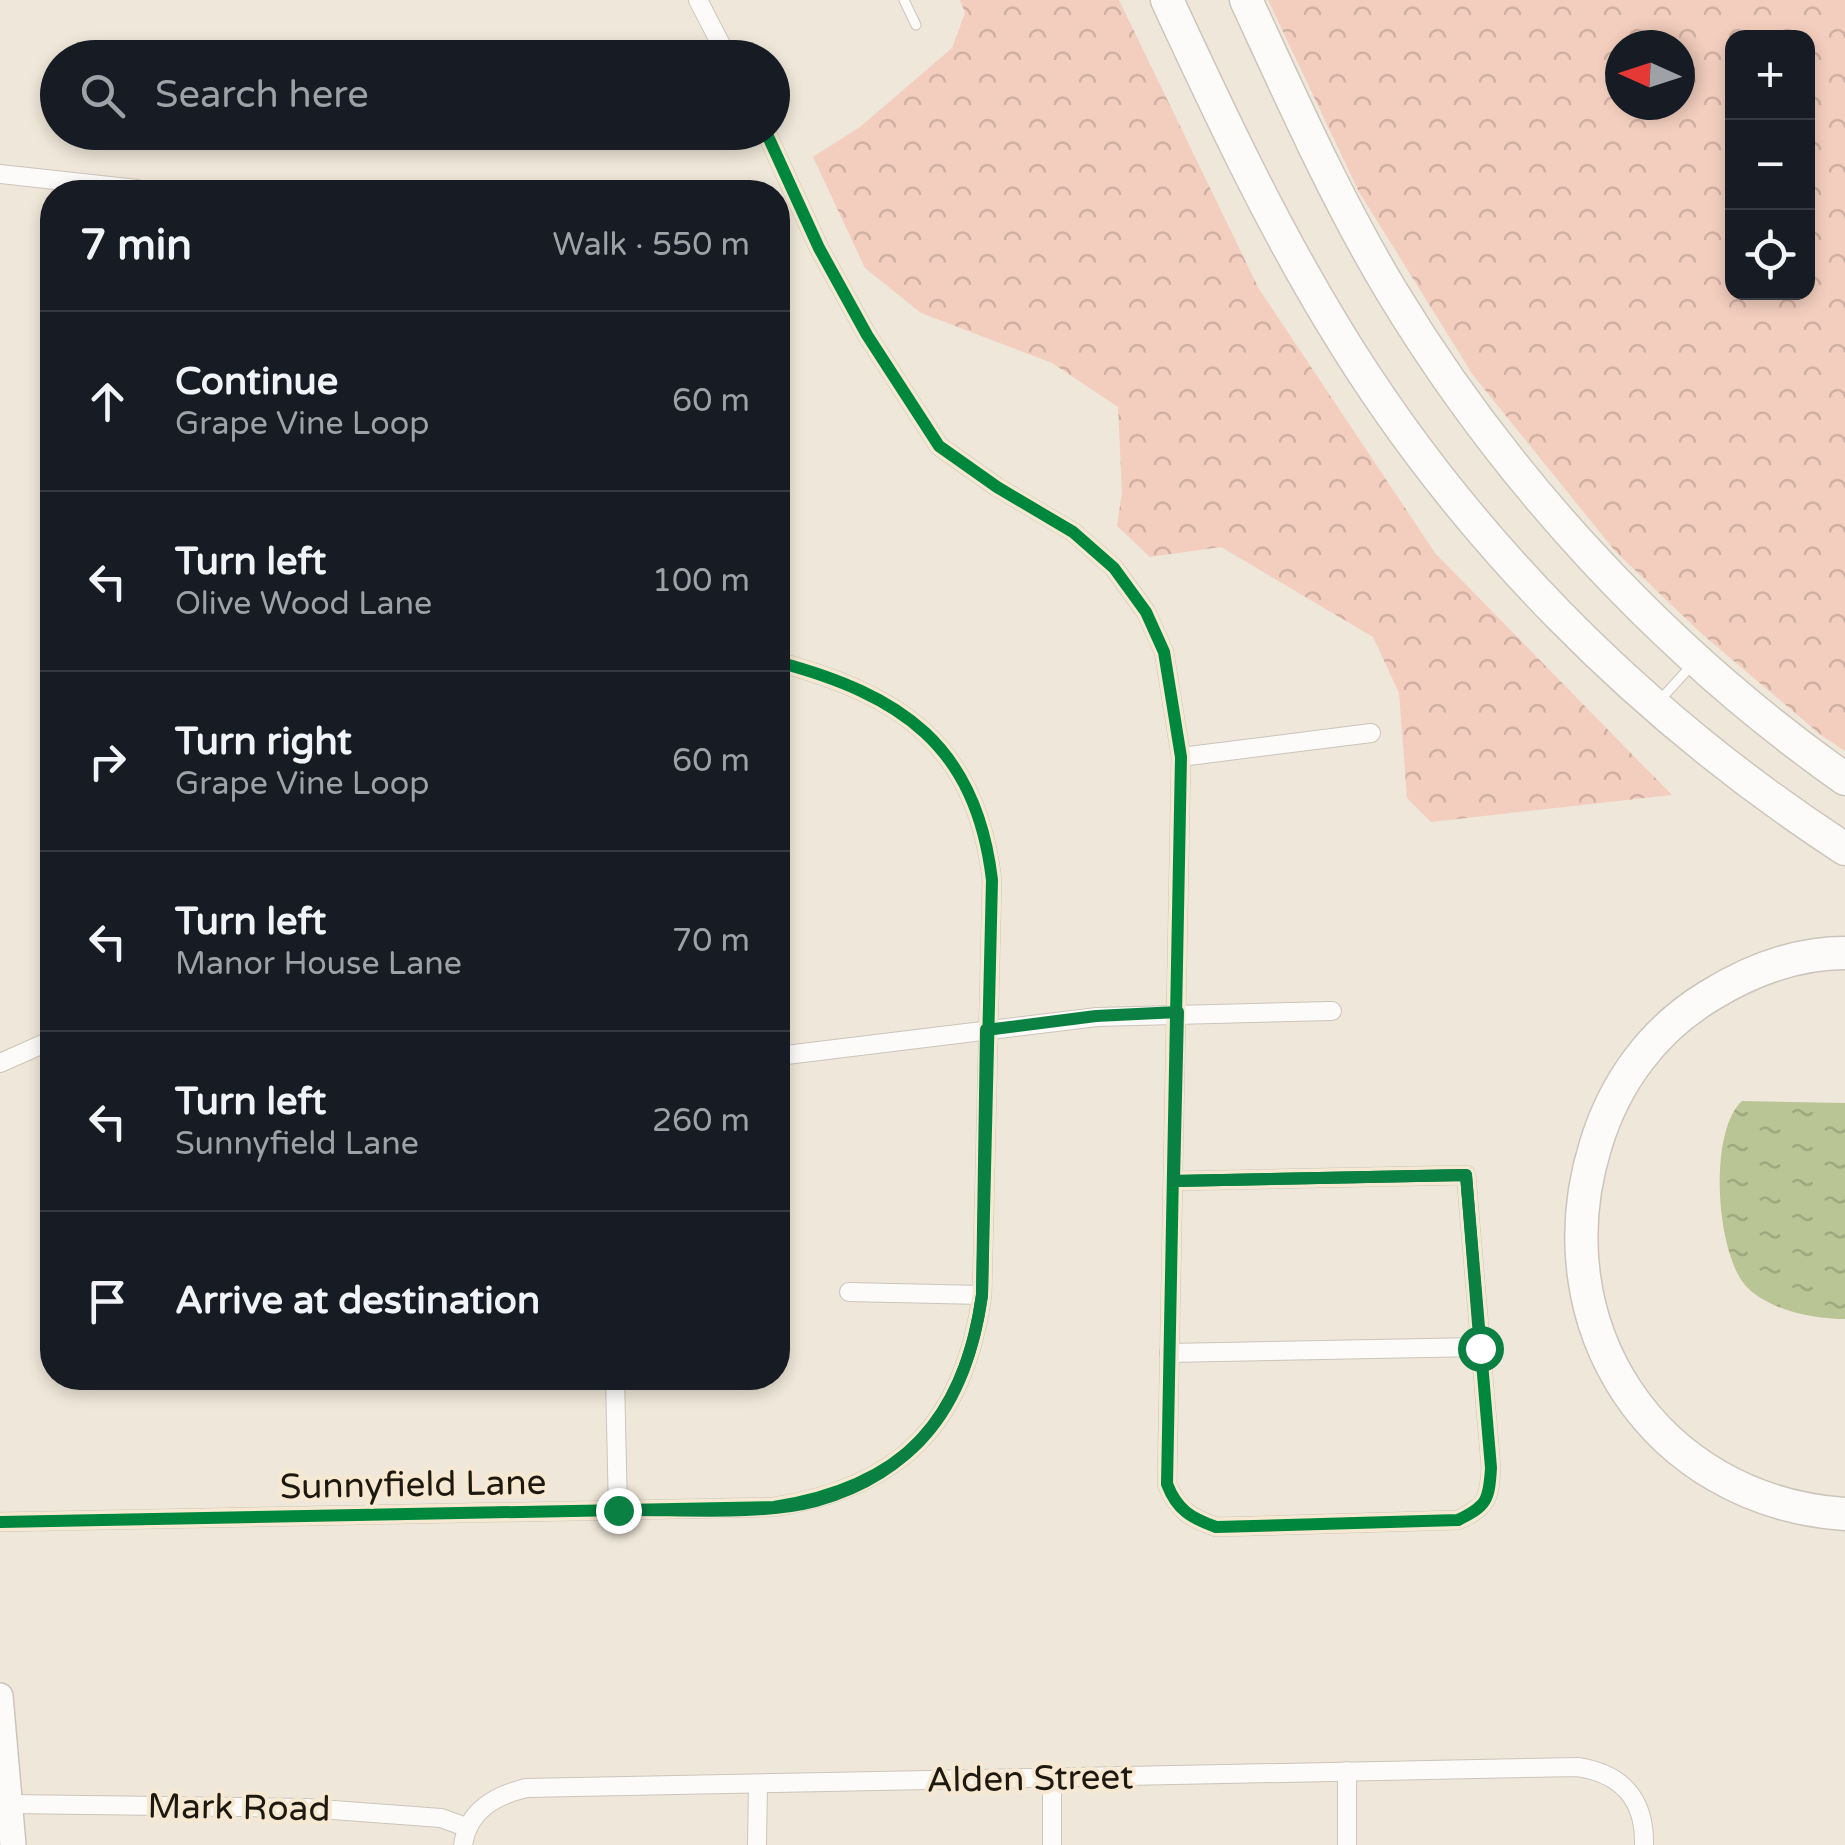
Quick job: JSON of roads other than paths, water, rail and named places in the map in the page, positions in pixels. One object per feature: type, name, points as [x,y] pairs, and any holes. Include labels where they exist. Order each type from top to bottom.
[{"type":"highway","points":[[1167,0],[1284,241],[1333,325],[1444,486],[1505,559],[1655,705],[1799,819],[1845,849]]},
{"type":"highway","points":[[1251,9],[1347,213],[1393,294],[1442,369],[1558,520],[1696,661],[1765,721],[1845,779]]},
{"type":"highway","points":[[1845,952],[1764,966],[1730,982],[1694,1005],[1644,1051],[1622,1081],[1602,1124],[1582,1204],[1580,1248],[1588,1306],[1604,1355],[1634,1402],[1668,1441],[1700,1467],[1737,1488],[1778,1503],[1845,1514]]},
{"type":"street","points":[[698,0],[719,40]]},
{"type":"street","points":[[774,150],[788,180]]},
{"type":"street","points":[[0,174],[55,180]]},
{"type":"street","points":[[790,185],[867,336],[939,446],[1073,532],[1114,568],[1146,612],[1164,652],[1180,757],[1166,1484],[1174,1502],[1191,1518],[1216,1527],[1458,1520],[1478,1510],[1490,1495],[1492,1468],[1466,1175],[1174,1181]]},
{"type":"street","name":"Sunnyfield Lane","points":[[0,1522],[774,1508],[815,1501],[854,1487],[920,1444],[947,1407],[964,1373],[976,1338],[982,1295],[992,880],[987,841],[974,802],[954,764],[924,730],[886,703],[844,682],[790,666]]},
{"type":"street","points":[[1180,757],[1372,734]]},
{"type":"street","points":[[790,1054],[1096,1016],[1332,1010]]},
{"type":"street","points":[[0,1063],[40,1045]]},
{"type":"street","points":[[849,1292],[982,1295]]},
{"type":"street","points":[[1169,1353],[1480,1348]]},
{"type":"street","points":[[615,1390],[618,1510]]},
{"type":"street","points":[[0,1696],[13,1845]]},
{"type":"street","name":"Alden Street","points":[[464,1836],[483,1806],[526,1788],[1578,1768],[1602,1771],[1622,1784],[1638,1808],[1644,1845]]},
{"type":"street","points":[[1347,1845],[1348,1771]]},
{"type":"street","points":[[1052,1777],[1052,1845]]},
{"type":"street","points":[[757,1845],[758,1784]]},
{"type":"street","name":"Mark Road","points":[[11,1804],[306,1808],[441,1818],[464,1836]]},
{"type":"lane","points":[[904,0],[916,25]]},
{"type":"lane","points":[[1655,705],[1696,661]]},
{"type":"water","points":[[1742,1101],[1845,1103],[1845,1319],[1778,1307],[1754,1294],[1735,1269],[1722,1220],[1720,1164],[1731,1116]]}]
